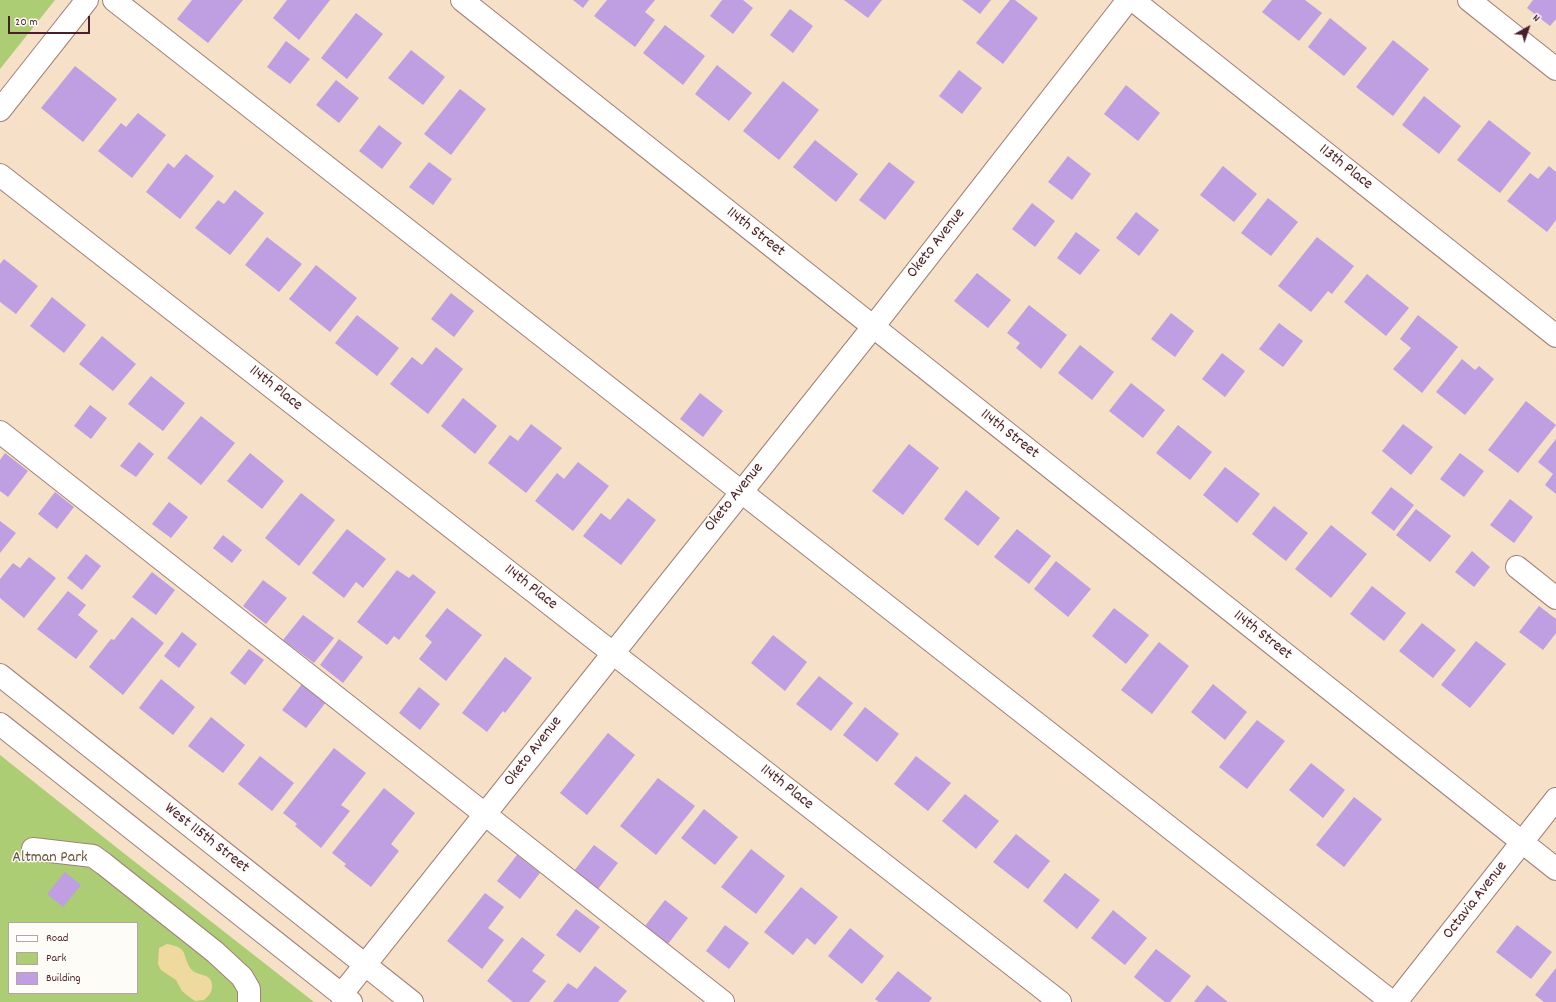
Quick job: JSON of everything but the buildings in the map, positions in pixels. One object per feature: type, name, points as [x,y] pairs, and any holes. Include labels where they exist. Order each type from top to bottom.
[{"type":"street","points":[[0,110],[87,0]]},
{"type":"street","points":[[114,0],[1392,1002]]},
{"type":"street","name":"114th Street","points":[[462,0],[1556,869]]},
{"type":"street","name":"Oketo Avenue","points":[[346,998],[365,965],[872,326],[1128,0]]},
{"type":"street","name":"113th Place","points":[[1133,0],[1556,336]]},
{"type":"street","points":[[1469,0],[1556,69]]},
{"type":"street","name":"114th Place","points":[[0,175],[1060,1002]]},
{"type":"street","points":[[0,432],[486,813],[723,1002]]},
{"type":"street","points":[[1517,567],[1556,598]]},
{"type":"street","name":"West 115th Street","points":[[0,675],[412,1002]]},
{"type":"street","points":[[0,724],[346,998]]},
{"type":"street","name":"Octavia Avenue","points":[[1396,1002],[1556,799]]},
{"type":"street","points":[[33,849],[93,856],[215,952],[242,977],[249,988],[249,1002]]},
{"type":"green space","points":[[0,0],[55,0],[0,69]]},
{"type":"green space","name":"Altman Park","points":[[0,755],[121,851],[314,1002],[0,1002]]},
{"type":"sand","points":[[167,944],[182,950],[191,969],[207,977],[212,982],[210,994],[204,1000],[195,1001],[182,991],[176,980],[161,970],[158,964],[159,948]]}]
